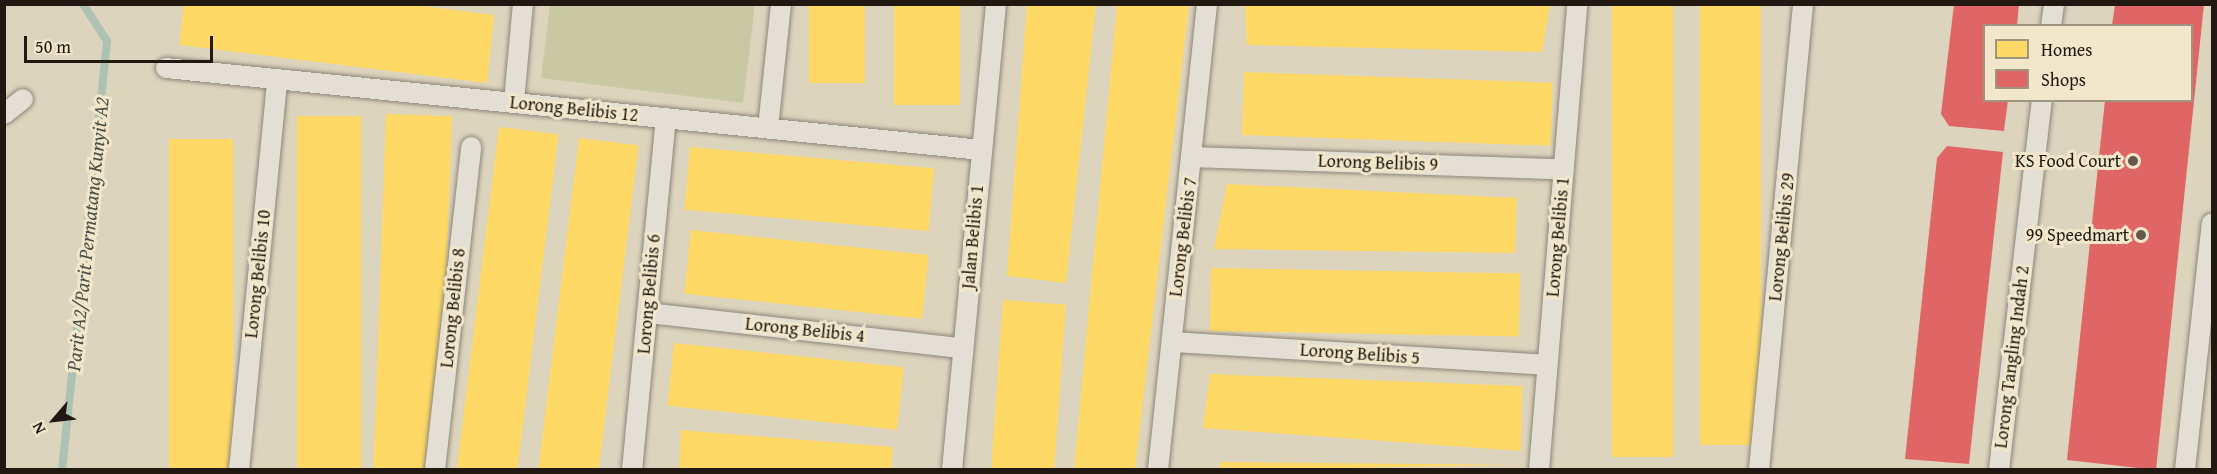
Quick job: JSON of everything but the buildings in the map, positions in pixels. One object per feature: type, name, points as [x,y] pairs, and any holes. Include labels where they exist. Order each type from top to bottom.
[{"type":"street","points":[[514,102],[523,4]]},
{"type":"street","points":[[768,128],[781,4]]},
{"type":"street","name":"Jalan Belibis 1","points":[[952,470],[996,4]]},
{"type":"street","name":"Lorong Belibis 7","points":[[1158,470],[1193,157],[1207,4]]},
{"type":"street","name":"Lorong Belibis 1","points":[[1539,470],[1577,4]]},
{"type":"street","name":"Lorong Belibis 29","points":[[1759,470],[1803,4]]},
{"type":"street","points":[[2051,24],[2054,4]]},
{"type":"street","name":"Lorong Belibis 12","points":[[166,68],[981,150]]},
{"type":"street","name":"Lorong Belibis 10","points":[[239,470],[277,79]]},
{"type":"street","points":[[4,114],[23,99]]},
{"type":"street","name":"Lorong Tangling Indah 2","points":[[1999,470],[2042,102]]},
{"type":"street","name":"Lorong Belibis 6","points":[[633,470],[666,118]]},
{"type":"street","name":"Lorong Belibis 8","points":[[435,470],[471,147]]},
{"type":"street","name":"Lorong Belibis 9","points":[[1193,157],[1564,169]]},
{"type":"street","points":[[2185,470],[2212,223]]},
{"type":"street","name":"Lorong Belibis 4","points":[[648,313],[962,348]]},
{"type":"street","name":"Lorong Belibis 5","points":[[1172,342],[1547,365]]},
{"type":"green space","points":[[550,5],[755,5],[743,103],[541,78]]},
{"type":"waterway","name":"Parit A2/Parit Permatang Kunyit A2","points":[[62,470],[107,41],[83,4]]},
{"type":"place","name":"KS Food Court","points":[[2133,161]]},
{"type":"place","name":"99 Speedmart","points":[[2141,235]]}]
